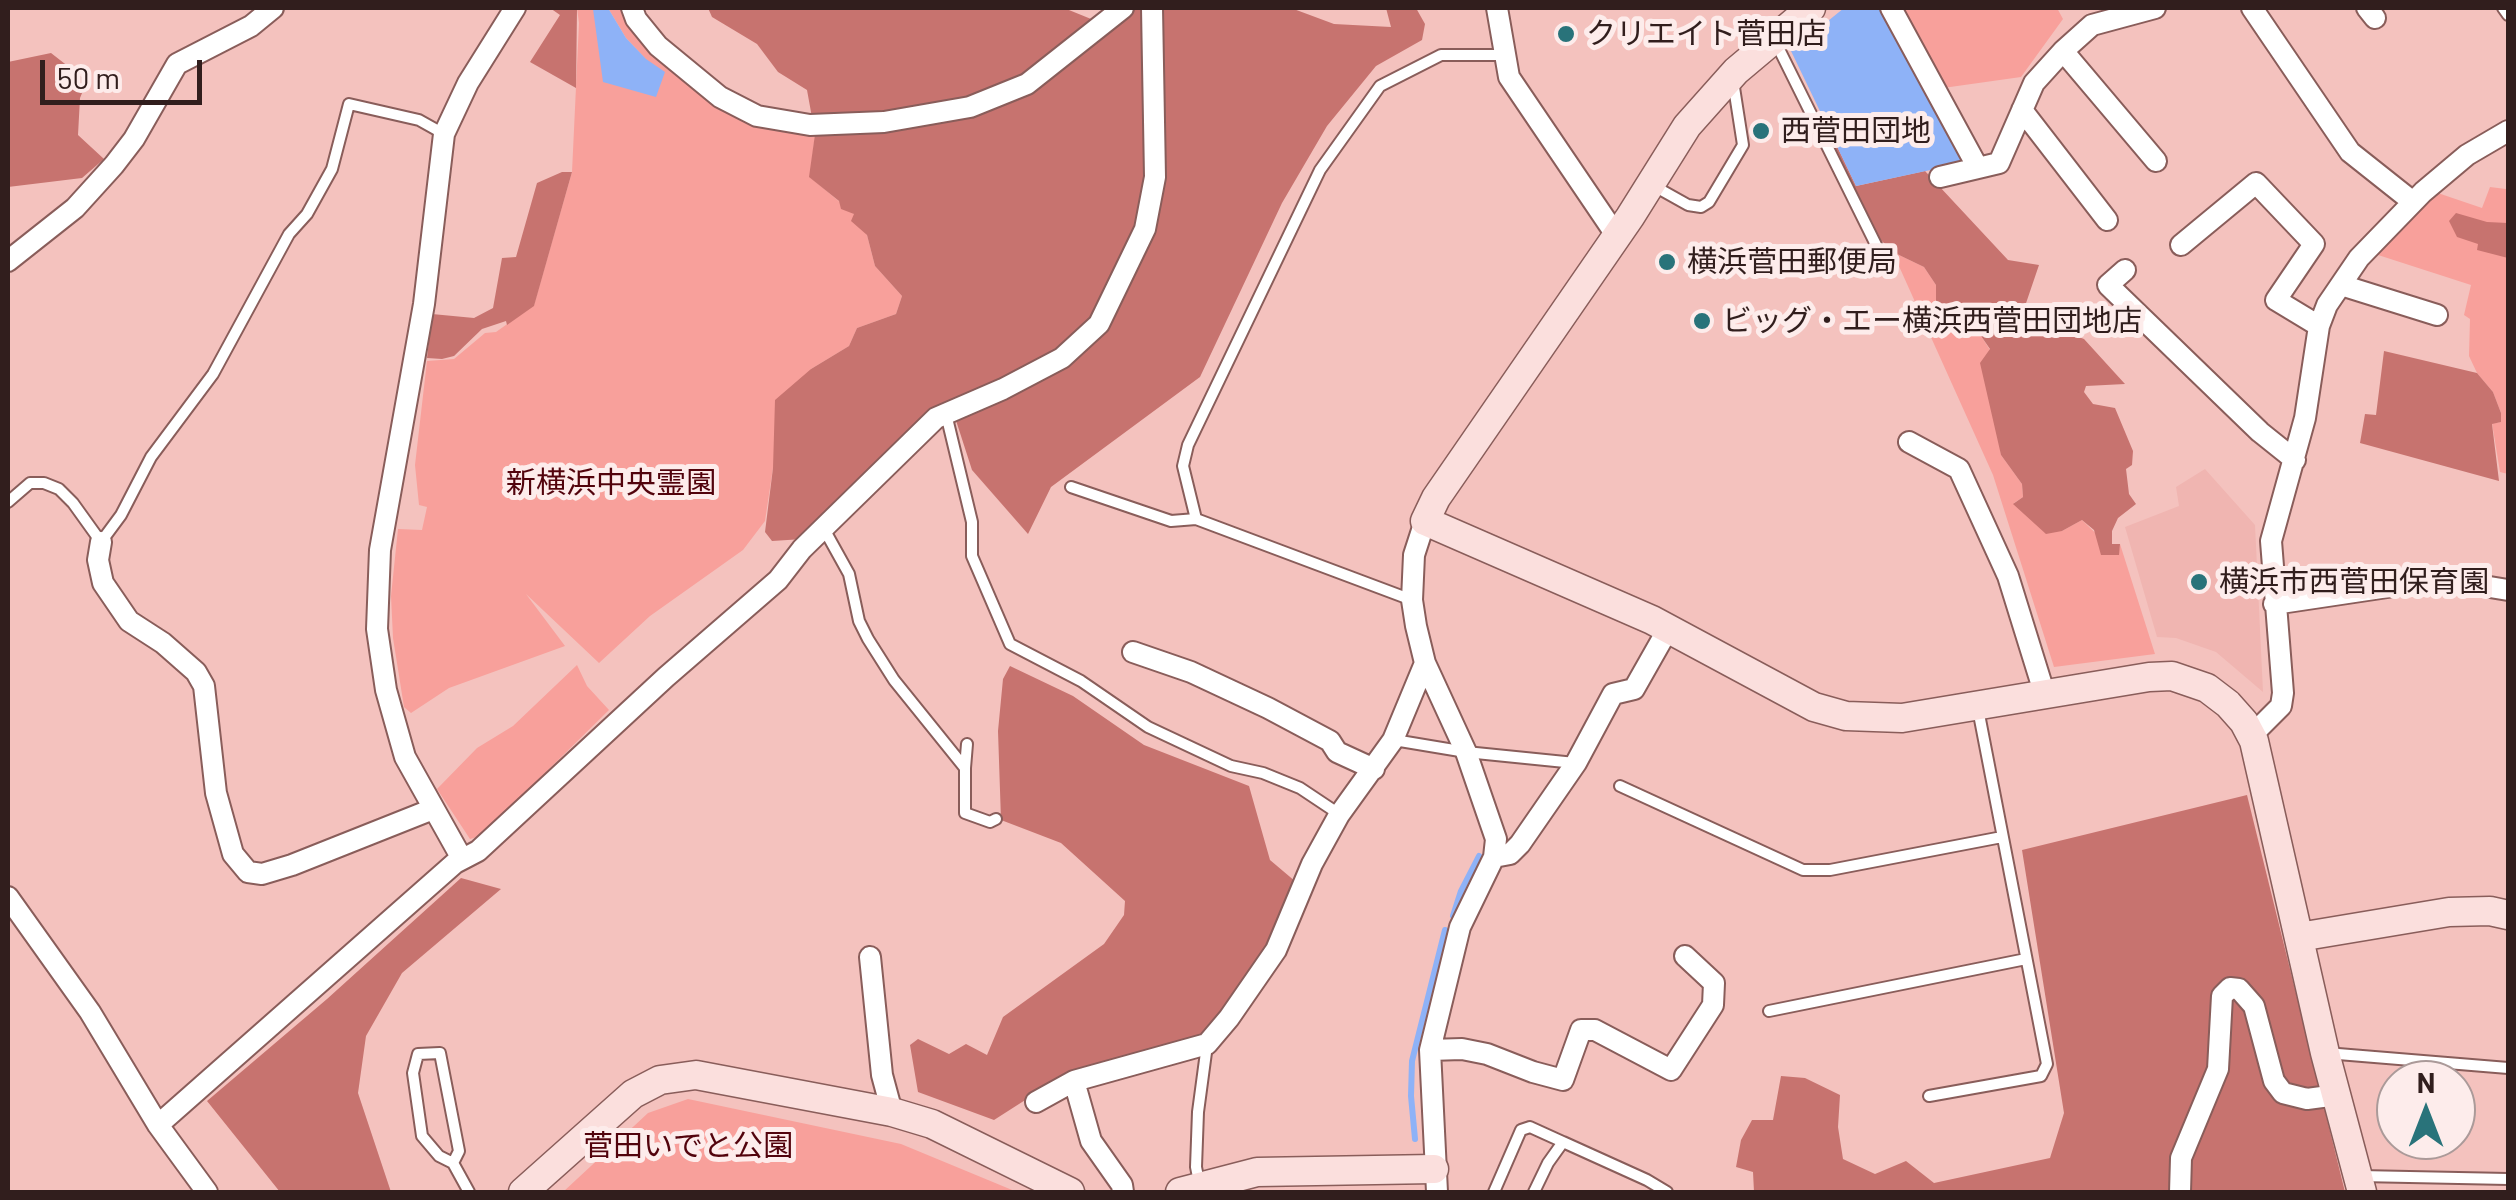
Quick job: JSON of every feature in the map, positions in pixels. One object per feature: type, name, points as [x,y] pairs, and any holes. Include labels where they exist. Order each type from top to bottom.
[{"type":"street","points":[[8,261],[74,208],[114,165],[134,139],[176,64],[251,26],[273,8]]},
{"type":"street","points":[[461,858],[405,756],[386,690],[377,629],[380,550],[424,304],[444,134],[468,83],[515,8]]},
{"type":"street","points":[[632,8],[658,46],[720,96],[757,116],[810,126],[884,122],[970,107],[1027,84],[1123,8]]},
{"type":"street","points":[[158,1125],[461,858],[478,850],[666,676],[778,580],[802,548],[918,433],[936,418],[1062,358],[1098,324],[1145,229],[1155,177],[1152,8]]},
{"type":"street","points":[[1497,8],[1510,77],[1616,235]]},
{"type":"street","points":[[1193,1191],[1258,1172],[1436,1181],[1430,1050],[1460,928],[1494,857],[1496,839],[1466,752],[1424,663],[1412,600],[1414,555],[1436,498],[1688,126],[1732,75],[1811,8]]},
{"type":"street","points":[[1891,8],[1978,168]]},
{"type":"street","points":[[1940,177],[1999,162],[2034,83],[2092,25],[2155,8]]},
{"type":"street","points":[[2252,8],[2350,152],[2412,202]]},
{"type":"street","points":[[2063,51],[2156,161]]},
{"type":"street","points":[[2022,110],[2107,220]]},
{"type":"street","points":[[2251,736],[2281,706],[2284,677],[2274,604],[2271,541],[2305,418],[2318,326],[2359,258],[2412,202],[2468,155],[2508,131]]},
{"type":"street","points":[[2181,245],[2256,183],[2314,244],[2276,300],[2318,326]]},
{"type":"street","points":[[2125,270],[2108,286],[2260,432],[2295,460]]},
{"type":"street","points":[[2341,285],[2437,315]]},
{"type":"street","points":[[1910,442],[1959,468],[2008,576],[2044,692]]},
{"type":"street","points":[[1425,521],[1668,629],[1814,707],[1846,716],[1902,718],[2044,692],[2172,676],[2208,688],[2228,704],[2251,736],[2325,1053],[2360,1184]]},
{"type":"street","points":[[101,542],[98,560],[103,583],[129,621],[163,643],[196,672],[204,686],[216,793],[234,854],[248,872],[262,874],[292,865],[433,809]]},
{"type":"street","points":[[2274,604],[2440,579],[2508,590]]},
{"type":"street","points":[[1494,857],[1510,854],[1520,844],[1576,764],[1614,694],[1634,689],[1668,629]]},
{"type":"street","points":[[1133,652],[1192,672],[1268,708],[1330,742],[1337,752],[1374,769]]},
{"type":"street","points":[[1036,1102],[1074,1080],[1207,1044],[1276,950],[1312,864],[1339,814],[1393,740],[1424,663]]},
{"type":"street","points":[[8,897],[90,1012],[158,1125],[207,1192]]},
{"type":"street","points":[[2300,937],[2449,912],[2490,911],[2508,915]]},
{"type":"street","points":[[1430,1050],[1462,1049],[1487,1054],[1564,1080],[1581,1030],[1595,1030],[1671,1070],[1712,1005],[1714,982],[1686,956]]},
{"type":"street","points":[[870,957],[882,1075],[892,1112]]},
{"type":"street","points":[[2180,1192],[2182,1158],[2218,1069],[2222,996],[2230,988],[2239,989],[2254,1006],[2274,1080],[2282,1093],[2307,1099],[2336,1095]]},
{"type":"street","points":[[522,1192],[633,1094],[660,1080],[696,1075],[892,1112],[932,1124],[1070,1192]]},
{"type":"street","points":[[1074,1080],[1091,1142],[1123,1192]]},
{"type":"lane","points":[[2503,8],[2508,15]]},
{"type":"lane","points":[[1774,38],[1885,263]]},
{"type":"lane","points":[[1196,519],[1184,466],[1188,445],[1320,170],[1380,86],[1441,55],[1504,55]]},
{"type":"lane","points":[[1651,184],[1688,206],[1701,207],[1709,202],[1742,145],[1732,75]]},
{"type":"lane","points":[[8,502],[30,483],[58,489],[101,542],[151,457],[213,374],[289,234],[332,169],[349,104],[418,120],[444,134]]},
{"type":"lane","points":[[946,414],[972,522],[972,556],[1010,644],[1081,681],[1148,727],[1231,766],[1263,773],[1300,788],[1339,814]]},
{"type":"lane","points":[[1070,486],[1171,521],[1196,519],[1412,600]]},
{"type":"lane","points":[[824,528],[849,574],[859,621],[868,639],[894,680],[965,768]]},
{"type":"lane","points":[[1929,1096],[2040,1076],[2048,1064],[1977,704]]},
{"type":"lane","points":[[1393,740],[1576,764]]},
{"type":"lane","points":[[967,744],[965,813],[990,822],[996,819]]},
{"type":"lane","points":[[1620,786],[1803,870],[1830,870],[2002,836]]},
{"type":"lane","points":[[1768,1011],[2026,959]]},
{"type":"lane","points":[[1193,1191],[1207,1044]]},
{"type":"lane","points":[[453,1163],[458,1151],[440,1053],[418,1054],[413,1073],[422,1136],[439,1156],[453,1163],[469,1192]]},
{"type":"lane","points":[[2325,1053],[2508,1068]]},
{"type":"lane","points":[[1494,1192],[1521,1130],[1530,1127],[1666,1192]]},
{"type":"lane","points":[[1534,1192],[1563,1142]]},
{"type":"lane","points":[[2360,1184],[2508,1179]]},
{"type":"shaded area","points":[[550,8],[577,8],[576,88],[530,62],[560,15]]},
{"type":"shaded area","points":[[708,8],[1064,8],[1096,21],[1115,8],[1291,8],[1334,24],[1391,27],[1386,8],[1416,8],[1425,24],[1422,40],[1376,66],[1327,126],[1282,203],[1200,377],[1051,487],[1028,534],[972,470],[951,405],[803,539],[772,541],[765,532],[773,468],[775,400],[811,369],[849,346],[857,328],[896,314],[902,296],[875,266],[867,235],[851,221],[854,214],[841,209],[839,201],[809,177],[815,134],[807,90],[778,72],[757,44],[712,17]]},
{"type":"shaded area","points":[[51,53],[87,81],[80,98],[78,135],[104,159],[82,178],[8,187],[8,62]]},
{"type":"shaded area","points":[[1827,125],[1856,186],[1925,171],[2008,260],[2039,265],[2023,312],[2025,317],[2084,339],[2125,384],[2086,386],[2084,392],[2093,404],[2115,408],[2133,451],[2132,465],[2126,469],[2129,494],[2136,504],[2118,518],[2112,531],[2112,544],[2120,544],[2119,555],[2101,555],[2094,530],[2082,520],[2062,531],[2046,534],[2013,504],[2023,497],[2022,484],[2001,455],[1980,363],[1990,349],[1981,336],[1965,333],[1945,320],[1936,308],[1936,285],[1924,267],[1899,255],[1879,239],[1822,126]]},
{"type":"shaded area","points":[[572,172],[534,306],[507,325],[506,321],[482,329],[454,356],[427,358],[432,314],[474,318],[493,308],[502,258],[516,257],[537,183]]},
{"type":"shaded area","points":[[2456,213],[2508,223],[2508,258],[2477,250],[2478,244],[2457,237],[2449,221]]},
{"type":"shaded area","points":[[2384,351],[2477,373],[2493,392],[2501,413],[2501,422],[2492,424],[2499,481],[2360,443],[2365,414],[2376,415]]},
{"type":"shaded area","name":"横浜市西菅田保育園","points":[[2205,469],[2255,525],[2263,692],[2216,652],[2176,638],[2157,637],[2125,527],[2179,506],[2176,487]]},
{"type":"shaded area","points":[[1010,666],[1073,696],[1144,745],[1249,786],[1270,860],[1296,882],[1273,949],[1199,1043],[1069,1072],[994,1120],[918,1092],[910,1045],[918,1039],[949,1054],[966,1044],[987,1055],[1003,1017],[1104,944],[1124,915],[1125,901],[1061,843],[1001,820],[998,731],[1003,679]]},
{"type":"shaded area","points":[[2247,795],[2345,1192],[1754,1192],[1753,1172],[1736,1167],[1741,1140],[1752,1120],[1773,1120],[1781,1076],[1805,1078],[1840,1095],[1838,1127],[1843,1159],[1875,1174],[1906,1161],[1934,1183],[2050,1158],[2064,1113],[2022,850]]},
{"type":"shaded area","points":[[461,878],[501,889],[402,973],[366,1036],[358,1093],[391,1192],[280,1192],[207,1101]]},
{"type":"green space","name":"新横浜中央霊園","points":[[577,8],[601,8],[594,9],[646,59],[626,38],[608,8],[621,8],[647,48],[682,80],[706,95],[815,134],[810,177],[854,214],[867,235],[875,266],[902,296],[896,314],[857,328],[849,346],[811,369],[773,468],[765,521],[743,550],[650,616],[599,663],[526,594],[565,646],[449,688],[411,713],[404,707],[391,596],[398,529],[422,530],[427,507],[419,505],[415,465],[427,361],[454,359],[485,333],[496,332],[534,305],[572,172]]},
{"type":"green space","points":[[1902,8],[2057,8],[2063,19],[2021,77],[1943,88]]},
{"type":"green space","points":[[2508,185],[2508,474],[2500,472],[2492,423],[2501,422],[2501,413],[2493,392],[2469,356],[2470,319],[2464,315],[2471,285],[2375,254],[2429,190],[2482,208],[2490,187],[2506,189]]},
{"type":"green space","points":[[1889,244],[1899,255],[1924,267],[1936,285],[1936,308],[1965,333],[1981,336],[1990,350],[2001,455],[2022,484],[2023,497],[2014,503],[2062,531],[2082,520],[2118,555],[2120,544],[2155,654],[2054,667],[1993,475]]},
{"type":"green space","points":[[577,665],[587,686],[609,710],[481,836],[470,839],[437,789],[477,748],[513,726]]},
{"type":"green space","name":"菅田いでと公園","points":[[688,1099],[901,1144],[1017,1192],[563,1192],[648,1113]]},
{"type":"water","points":[[608,8],[626,38],[665,72],[656,97],[603,82],[593,9]]},
{"type":"water","points":[[1844,8],[1880,8],[1963,163],[1856,186],[1791,51]]},
{"type":"waterway","points":[[1453,916],[1479,856]]},
{"type":"waterway","points":[[1415,1139],[1412,1061],[1445,930]]},
{"type":"place","name":"クリエイト菅田店","points":[[1566,34]]},
{"type":"place","name":"西菅田団地","points":[[1761,131]]},
{"type":"place","name":"横浜菅田郵便局","points":[[1667,262]]},
{"type":"place","name":"ビッグ・エー横浜西菅田団地店","points":[[1702,321]]},
{"type":"place","name":"横浜市西菅田保育園","points":[[2199,582]]}]
